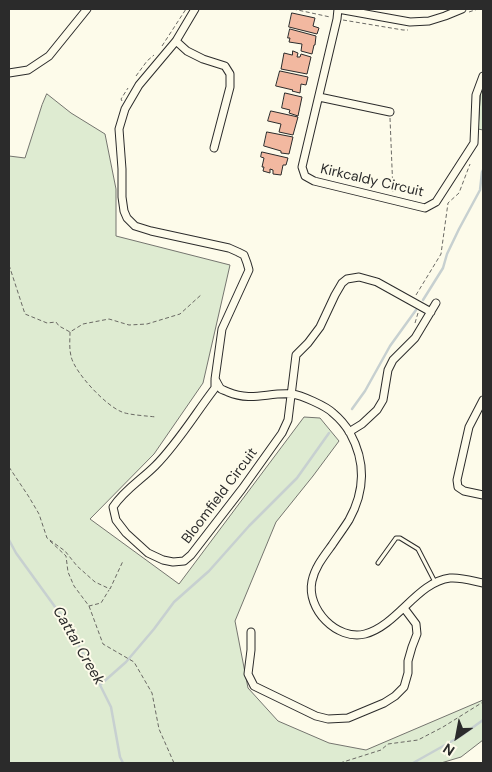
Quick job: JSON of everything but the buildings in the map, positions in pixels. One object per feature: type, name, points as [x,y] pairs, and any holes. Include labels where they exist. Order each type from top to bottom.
[{"type":"street","points":[[9,73],[28,70],[49,56],[87,9]]},
{"type":"street","points":[[195,9],[176,41],[139,85],[125,109],[119,129],[124,211],[127,218],[135,226],[229,248],[244,255],[249,270],[222,328],[215,379],[221,389],[237,396],[258,397],[291,394],[303,397],[332,412],[349,432],[358,451],[362,473],[360,490],[356,507],[349,521],[315,570],[312,582],[312,596],[317,609],[326,622],[339,630],[350,634],[362,635],[375,631],[386,624],[435,583],[449,578],[483,583]]},
{"type":"street","points":[[338,9],[410,22],[429,20],[462,9]]},
{"type":"street","name":"Kirkcaldy Circuit","points":[[338,9],[302,166],[305,176],[314,181],[425,208],[436,202],[474,143],[476,95],[483,76]]},
{"type":"street","points":[[176,41],[188,51],[203,59],[225,66],[230,74],[230,87],[214,148]]},
{"type":"street","points":[[319,97],[390,112]]},
{"type":"street","points":[[291,394],[296,355],[320,328],[342,283],[352,278],[366,278],[377,282],[430,312]]},
{"type":"street","points":[[349,432],[362,424],[377,410],[383,400],[388,370],[393,360],[415,338],[436,303]]},
{"type":"street","name":"Bloomfield Circuit","points":[[215,379],[215,388],[173,444],[155,466],[119,498],[113,507],[116,520],[126,533],[148,553],[163,560],[172,562],[184,561],[191,555],[242,489],[282,433],[288,420],[291,394]]},
{"type":"street","points":[[483,400],[469,427],[457,480],[458,487],[464,491],[483,495]]},
{"type":"street","points":[[251,632],[248,674],[254,686],[316,716],[328,719],[348,718],[384,703],[404,687],[408,673],[408,661],[417,634],[416,624],[404,608]]},
{"type":"lane","points":[[378,563],[396,538],[400,538],[418,549],[435,583]]},
{"type":"path","points":[[162,45],[186,9]]},
{"type":"path","points":[[135,78],[157,52]]},
{"type":"path","points":[[128,104],[120,99],[130,85]]},
{"type":"path","points":[[390,112],[393,201]]},
{"type":"path","points":[[412,302],[441,254],[448,203],[458,193],[472,160]]},
{"type":"path","points":[[9,266],[25,314],[47,323],[56,322],[59,326],[70,332]]},
{"type":"path","points":[[70,332],[83,324],[108,319],[129,325],[147,324],[180,314],[202,294]]},
{"type":"path","points":[[70,332],[70,355],[75,367],[102,399],[122,412],[156,417]]},
{"type":"path","points":[[9,467],[39,514],[47,538],[66,556],[68,572],[74,586],[89,606],[103,644],[134,662],[152,693],[159,729],[174,763]]},
{"type":"path","points":[[47,538],[65,551],[95,582],[110,589]]},
{"type":"path","points":[[89,606],[101,603],[123,561]]},
{"type":"path","points":[[340,763],[381,750],[388,744],[418,740],[483,702]]},
{"type":"green space","points":[[483,82],[483,130],[478,129]]},
{"type":"green space","points":[[47,94],[71,113],[105,134],[116,189],[116,236],[230,265],[203,383],[154,454],[90,519],[179,584],[304,417],[320,418],[339,441],[276,522],[235,621],[248,688],[278,721],[329,743],[366,750],[483,700],[483,740],[461,757],[441,763],[9,763],[9,156],[25,158]]},
{"type":"waterway","points":[[423,300],[443,268],[447,254],[480,190],[483,170]]},
{"type":"waterway","points":[[352,409],[365,391],[390,346],[416,310]]},
{"type":"waterway","points":[[100,685],[126,662],[174,602],[209,571],[249,526],[297,478],[329,433]]},
{"type":"waterway","name":"Cattai Creek","points":[[9,540],[16,553],[66,622],[100,685],[111,707],[120,757],[123,763]]},
{"type":"waterway","points":[[413,763],[461,736],[483,720]]}]
